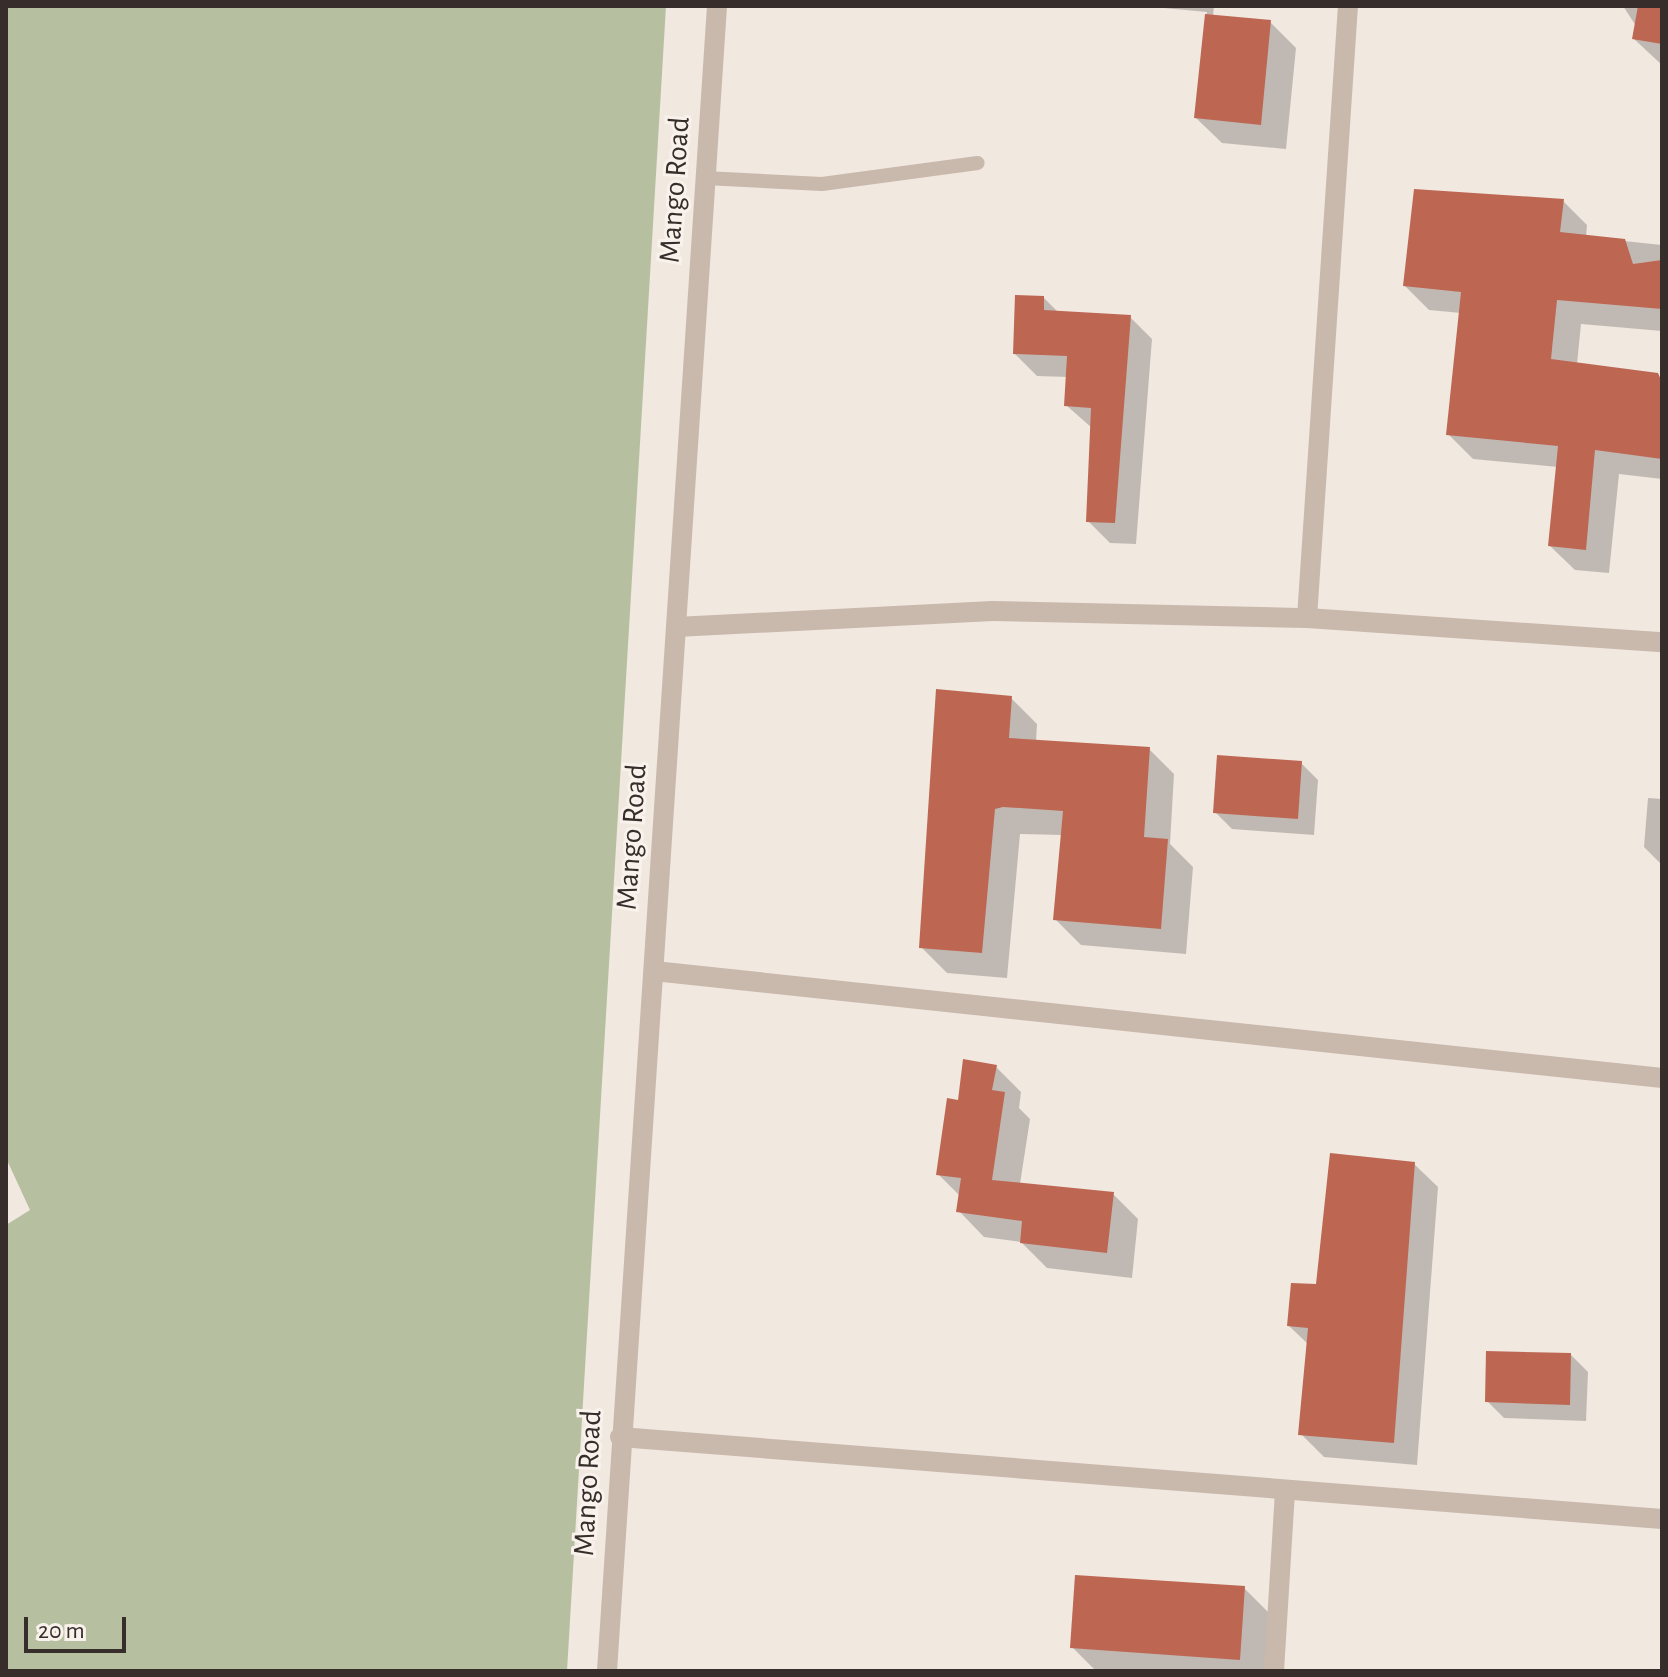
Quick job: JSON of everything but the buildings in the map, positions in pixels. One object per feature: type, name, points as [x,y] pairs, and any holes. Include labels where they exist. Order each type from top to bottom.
[{"type":"street","name":"Mango Road","points":[[607,1671],[620,1437],[654,971],[717,6]]},
{"type":"street","points":[[1307,618],[1348,6]]},
{"type":"street","points":[[676,627],[993,611],[1307,618],[1662,642]]},
{"type":"street","points":[[654,971],[1662,1078]]},
{"type":"street","points":[[620,1437],[1285,1493],[1662,1519]]},
{"type":"street","points":[[1274,1671],[1285,1493]]},
{"type":"lane","points":[[705,178],[822,184],[978,163]]},
{"type":"green space","points":[[6,6],[666,6],[567,1671],[6,1671],[6,1225],[30,1210],[6,1158]]}]
